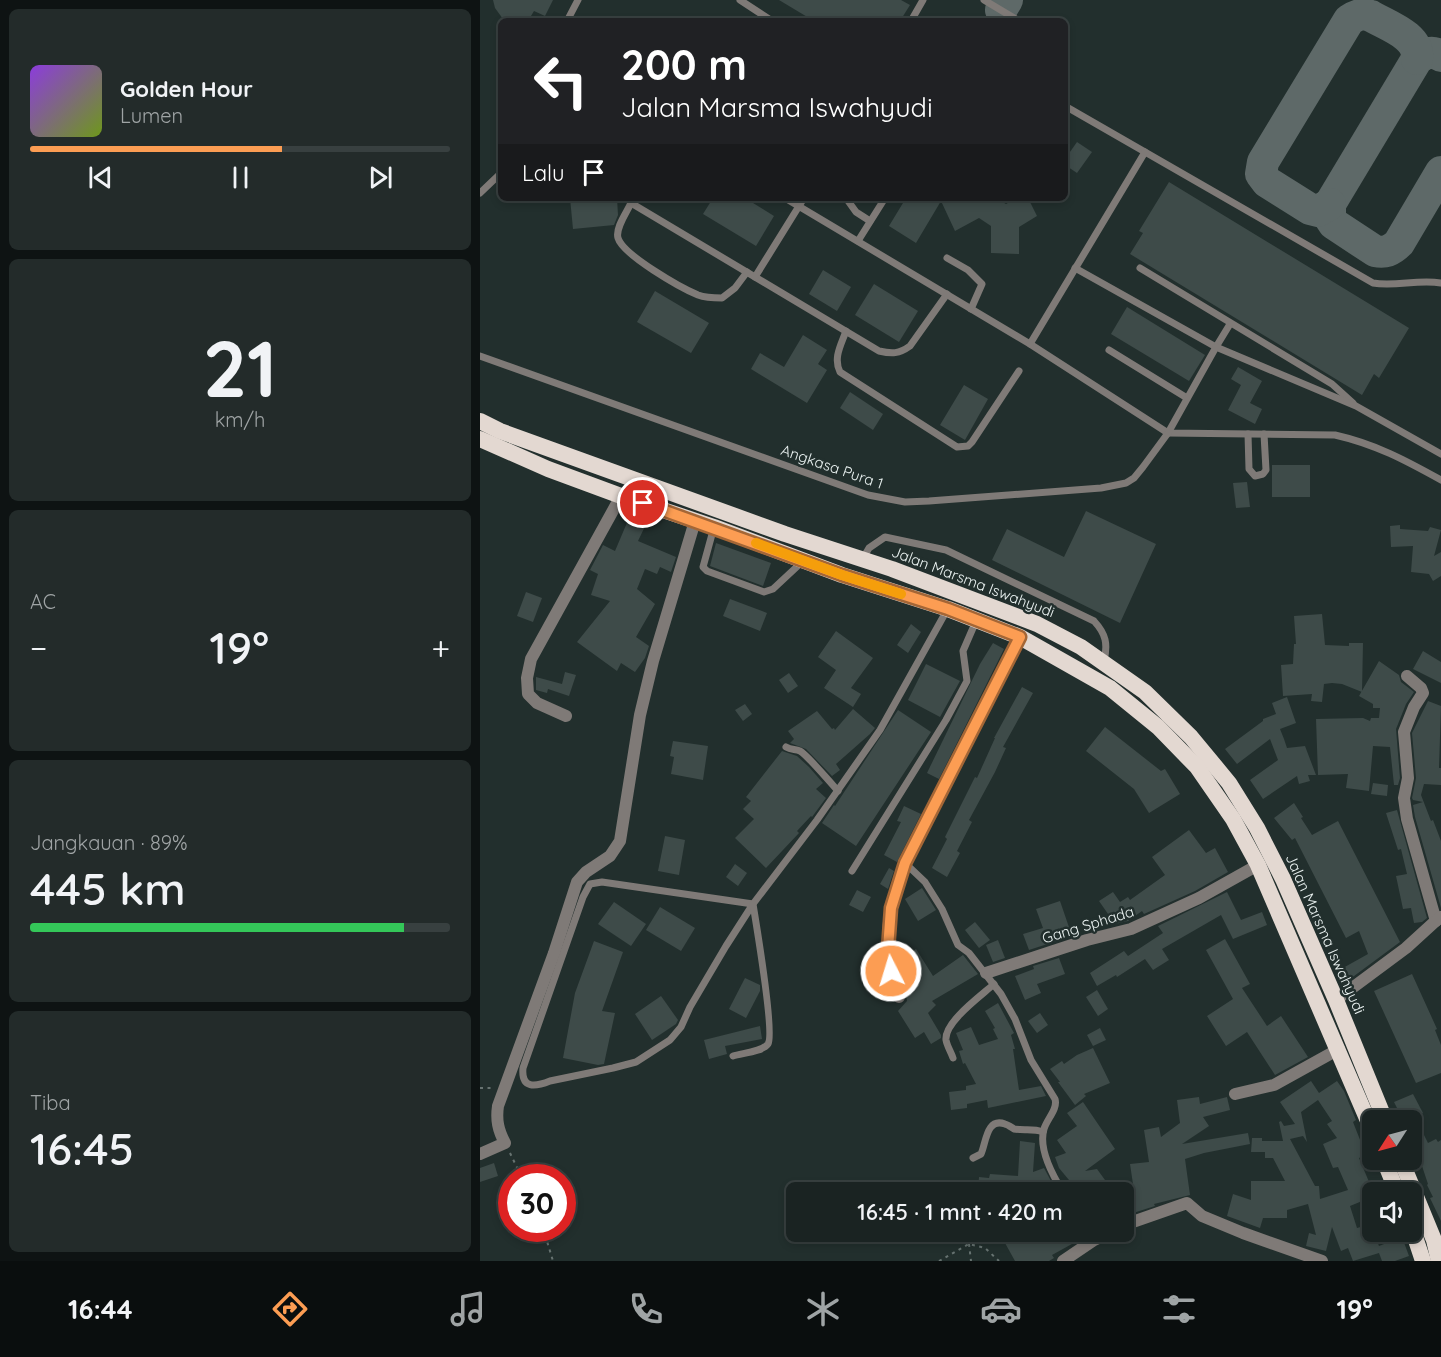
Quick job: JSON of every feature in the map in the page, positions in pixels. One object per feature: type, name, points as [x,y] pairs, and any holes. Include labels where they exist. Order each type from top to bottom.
[{"type":"highway","name":"Jalan Marsma Iswahyudi","points":[[480,421],[500,431],[1037,624],[1081,647],[1144,692],[1191,737],[1229,783],[1257,828],[1283,879],[1336,1000],[1380,1110]]},
{"type":"highway","points":[[480,440],[548,469],[621,496],[714,527],[802,561],[948,609],[1020,637],[1110,688],[1158,727],[1197,767],[1233,819],[1258,865],[1364,1110]]},
{"type":"highway","points":[[1406,1170],[1438,1239],[1439,1261]]},
{"type":"highway","points":[[1417,1242],[1423,1261]]},
{"type":"street","points":[[567,716],[537,703],[528,694],[527,678],[531,659],[621,496]]},
{"type":"street","points":[[480,1154],[505,1143],[496,1120],[503,1088],[554,953],[577,882],[586,872],[610,856],[620,841],[640,715],[653,661],[695,521]]},
{"type":"street","points":[[899,997],[891,971],[888,949],[892,903],[905,863],[1020,637]]},
{"type":"street","points":[[1336,1000],[1438,924],[1407,819],[1404,798],[1408,778],[1404,732],[1414,707],[1423,693],[1422,688],[1407,676]]},
{"type":"street","name":"Gang Sphada","points":[[986,973],[1087,940],[1131,929],[1199,898],[1258,865]]},
{"type":"street","points":[[1235,1094],[1275,1085],[1339,1049]]},
{"type":"street","points":[[1134,1222],[1187,1203],[1202,1216],[1322,1261]]},
{"type":"street","points":[[1063,1261],[1084,1242]]},
{"type":"lane","points":[[570,18],[578,0]]},
{"type":"lane","points":[[740,0],[767,18]]},
{"type":"lane","points":[[914,18],[923,0]]},
{"type":"lane","points":[[984,0],[1014,18]]},
{"type":"lane","points":[[1068,108],[1373,284],[1441,283]]},
{"type":"lane","points":[[1030,344],[1145,152]]},
{"type":"lane","points":[[480,193],[498,176]]},
{"type":"lane","points":[[633,201],[618,232],[618,238],[629,253],[670,280],[700,296],[722,298],[735,288],[747,272]]},
{"type":"lane","points":[[634,201],[679,233],[879,351],[892,354],[902,352],[910,346],[947,294]]},
{"type":"lane","points":[[790,201],[1030,344],[1168,433],[1335,435],[1389,451],[1441,480]]},
{"type":"lane","points":[[755,277],[802,201]]},
{"type":"lane","points":[[848,201],[856,212],[870,221]]},
{"type":"lane","points":[[858,241],[883,201]]},
{"type":"lane","points":[[947,258],[973,274],[982,284],[971,309]]},
{"type":"lane","points":[[1075,268],[1216,347],[1356,406],[1441,454]]},
{"type":"lane","points":[[1140,268],[1332,384],[1356,406]]},
{"type":"lane","name":"Angkasa Pura 1","points":[[480,356],[868,495],[888,500],[929,501],[1115,486],[1134,478],[1168,433],[1230,324]]},
{"type":"lane","points":[[846,332],[837,355],[837,366],[840,372],[950,444],[962,448],[972,442],[1019,371]]},
{"type":"lane","points":[[1109,350],[1187,398]]},
{"type":"lane","points":[[1248,434],[1249,469],[1255,476],[1263,474],[1266,470],[1264,434]]},
{"type":"lane","points":[[714,527],[703,567],[707,571],[761,592],[773,589],[802,561]]},
{"type":"lane","points":[[862,560],[869,548],[885,537],[946,550],[1094,621],[1103,631],[1107,647],[1103,663]]},
{"type":"lane","points":[[753,904],[602,882],[590,884],[583,897],[523,1068],[523,1077],[526,1082],[531,1086],[538,1086],[550,1081],[623,1066],[642,1059],[670,1040],[681,1027],[690,1007],[753,904],[838,791],[885,722],[948,609]]},
{"type":"lane","points":[[852,871],[946,720],[963,688],[967,678],[963,651],[976,621]]},
{"type":"lane","points":[[786,747],[799,751],[807,757],[838,791]]},
{"type":"lane","points":[[905,863],[925,882],[942,909],[956,942],[994,984],[1015,1019],[1031,1060],[1057,1102],[1043,1132],[1051,1170],[1058,1182]]},
{"type":"lane","points":[[733,1056],[764,1047],[770,1040],[770,1020],[753,904]]},
{"type":"lane","points":[[953,1058],[946,1040],[947,1034],[960,1014],[994,984]]},
{"type":"lane","points":[[973,1158],[981,1154],[989,1129],[996,1124],[1004,1123],[1013,1128],[1043,1132]]},
{"type":"path","points":[[505,1143],[515,1164]]},
{"type":"path","points":[[547,1242],[553,1261]]},
{"type":"path","points":[[939,1261],[969,1245],[985,1248],[999,1261]]},
{"type":"path","points":[[969,1245],[971,1261]]},
{"type":"building","points":[[493,0],[553,0],[545,16],[534,11],[530,18],[502,18],[495,8]]},
{"type":"building","points":[[779,0],[901,0],[910,5],[902,18],[809,18]]},
{"type":"building","points":[[1077,142],[1092,152],[1077,173],[1068,167],[1068,155]]},
{"type":"building","points":[[1169,182],[1409,328],[1379,378],[1374,374],[1362,395],[1130,254],[1143,233],[1139,231]]},
{"type":"building","points":[[570,201],[617,201],[618,215],[614,225],[573,229]]},
{"type":"building","points":[[711,201],[750,201],[774,216],[756,246],[703,214]]},
{"type":"building","points":[[904,201],[941,201],[916,243],[889,226]]},
{"type":"building","points":[[941,201],[1001,201],[1006,204],[1012,201],[1030,201],[1037,216],[1019,227],[1019,254],[991,253],[991,226],[979,218],[955,231]]},
{"type":"building","points":[[823,270],[851,287],[837,311],[809,294]]},
{"type":"building","points":[[874,284],[918,311],[899,342],[855,315]]},
{"type":"building","points":[[655,291],[709,323],[691,353],[637,322]]},
{"type":"building","points":[[1127,307],[1205,355],[1189,381],[1111,334]]},
{"type":"building","points":[[803,335],[827,350],[818,364],[827,370],[807,403],[751,369],[760,353],[784,367]]},
{"type":"building","points":[[1238,367],[1262,381],[1250,403],[1262,409],[1255,424],[1228,410],[1241,385],[1231,379]]},
{"type":"building","points":[[964,385],[988,399],[965,440],[940,425]]},
{"type":"building","points":[[850,392],[883,414],[873,430],[840,408]]},
{"type":"building","points":[[1272,465],[1310,465],[1310,497],[1272,497]]},
{"type":"building","points":[[1247,482],[1250,507],[1236,508],[1233,483]]},
{"type":"building","points":[[632,511],[649,518],[638,541],[676,557],[671,572],[660,567],[657,574],[645,569],[637,589],[655,604],[636,637],[649,646],[645,658],[635,672],[621,663],[617,671],[577,642],[610,601],[591,595],[598,574],[590,570],[603,545],[615,551]]},
{"type":"building","points":[[1086,511],[1156,544],[1120,623],[992,560],[1007,529],[1064,557]]},
{"type":"building","points":[[1400,525],[1400,529],[1428,531],[1430,527],[1441,530],[1434,556],[1441,552],[1441,576],[1433,581],[1429,574],[1411,572],[1413,546],[1391,547],[1390,526]]},
{"type":"building","points":[[716,543],[771,563],[763,586],[710,566]]},
{"type":"building","points":[[526,592],[542,598],[533,622],[517,616]]},
{"type":"building","points":[[730,599],[767,613],[760,631],[723,616]]},
{"type":"building","points":[[1322,614],[1325,645],[1349,646],[1349,643],[1363,643],[1362,692],[1342,684],[1332,683],[1324,684],[1322,702],[1311,701],[1312,694],[1283,696],[1281,665],[1293,664],[1294,644],[1296,644],[1294,616]]},
{"type":"building","points":[[911,624],[921,632],[908,653],[897,645]]},
{"type":"building","points":[[836,631],[873,658],[851,688],[861,694],[853,707],[824,688],[836,670],[818,657]]},
{"type":"building","points":[[993,643],[1004,649],[939,779],[927,773],[980,664]]},
{"type":"building","points":[[1423,651],[1441,662],[1441,683],[1413,669]]},
{"type":"building","points":[[1379,661],[1399,675],[1401,682],[1414,692],[1406,704],[1396,729],[1400,778],[1398,785],[1394,785],[1390,747],[1373,746],[1369,791],[1346,788],[1348,774],[1318,775],[1316,719],[1363,718],[1370,721],[1371,718],[1379,718],[1380,708],[1373,708],[1373,704],[1359,696]]},
{"type":"building","points":[[926,664],[960,681],[940,717],[908,700]]},
{"type":"building","points":[[565,672],[576,675],[569,696],[548,689],[547,693],[536,690],[536,677],[562,684]]},
{"type":"building","points":[[789,673],[798,686],[788,693],[779,680]]},
{"type":"building","points":[[1022,687],[1033,693],[1003,747],[1006,748],[969,820],[972,822],[957,851],[960,853],[947,877],[932,868],[975,777],[977,778],[994,738]]},
{"type":"building","points":[[1287,697],[1296,723],[1280,729],[1287,748],[1305,746],[1316,775],[1308,775],[1310,781],[1299,784],[1297,776],[1263,799],[1250,780],[1278,760],[1270,739],[1237,764],[1225,749],[1263,719],[1276,714],[1272,703]]},
{"type":"building","points":[[1428,701],[1441,706],[1439,768],[1441,768],[1441,785],[1424,784],[1421,795],[1441,841],[1441,908],[1415,817],[1413,805],[1423,802],[1412,798],[1416,778],[1412,733]]},
{"type":"building","points":[[745,704],[752,714],[743,721],[735,710]]},
{"type":"building","points":[[853,709],[875,728],[836,764],[840,770],[832,776],[806,749],[790,743],[794,739],[788,731],[817,711],[835,730]]},
{"type":"building","points":[[898,710],[931,732],[856,846],[822,823]]},
{"type":"building","points":[[1105,727],[1161,771],[1165,769],[1180,794],[1149,813],[1134,789],[1086,751]]},
{"type":"building","points":[[673,741],[708,746],[703,780],[671,774],[674,757],[670,756]]},
{"type":"building","points":[[782,751],[797,756],[809,767],[823,783],[816,789],[826,798],[812,817],[797,831],[799,833],[766,868],[735,838],[754,819],[743,809],[751,801],[746,797]]},
{"type":"building","points":[[1373,783],[1388,785],[1387,796],[1371,794]]},
{"type":"building","points":[[1294,803],[1312,835],[1338,821],[1400,942],[1350,979],[1343,968],[1368,954],[1359,931],[1346,938],[1295,838],[1292,840],[1274,818]]},
{"type":"building","points":[[904,806],[921,814],[897,862],[884,855],[901,822],[897,821]]},
{"type":"building","points":[[1397,810],[1427,918],[1422,922],[1414,923],[1411,908],[1403,909],[1396,876],[1407,874],[1401,849],[1398,850],[1386,813]]},
{"type":"building","points":[[1189,830],[1206,853],[1215,848],[1228,872],[1195,891],[1144,914],[1142,911],[1128,921],[1115,924],[1099,901],[1113,892],[1120,902],[1128,897],[1130,900],[1165,875],[1152,857]]},
{"type":"building","points":[[665,836],[685,840],[679,875],[658,871]]},
{"type":"building","points":[[735,864],[747,873],[738,886],[726,877]]},
{"type":"building","points":[[889,868],[894,871],[888,889],[880,884]]},
{"type":"building","points":[[922,888],[936,910],[918,921],[905,899]]},
{"type":"building","points":[[857,890],[871,897],[863,912],[849,905]]},
{"type":"building","points":[[1227,892],[1241,920],[1262,912],[1267,925],[1233,939],[1221,915],[1162,949],[1169,960],[1153,970],[1145,959],[1117,977],[1116,975],[1097,986],[1090,973],[1124,951],[1128,956],[1163,933],[1158,926]]},
{"type":"building","points":[[1060,901],[1072,936],[1029,950],[1023,934],[1043,928],[1036,909]]},
{"type":"building","points":[[614,902],[646,924],[631,946],[598,924]]},
{"type":"building","points":[[660,907],[695,928],[681,951],[646,930]]},
{"type":"building","points":[[975,922],[990,940],[979,948],[965,930]]},
{"type":"building","points":[[1225,939],[1250,984],[1242,988],[1267,1026],[1281,1016],[1308,1057],[1275,1075],[1247,1032],[1226,1046],[1207,1016],[1233,999],[1206,950]]},
{"type":"building","points":[[998,940],[1005,958],[993,962],[986,945]]},
{"type":"building","points":[[594,941],[623,952],[602,1011],[615,1013],[604,1064],[598,1065],[563,1058],[575,993]]},
{"type":"building","points":[[916,949],[933,976],[963,955],[978,974],[932,1001],[936,1005],[928,1013],[941,1038],[931,1044],[924,1032],[915,1038],[898,1011],[907,1001],[905,988],[912,981],[899,961]]},
{"type":"building","points":[[1059,958],[1065,974],[1037,984],[1041,993],[1025,1000],[1015,976],[1034,969],[1033,966]]},
{"type":"building","points":[[1412,974],[1437,1029],[1435,1030],[1441,1045],[1441,1073],[1416,1083],[1374,991]]},
{"type":"building","points":[[745,978],[760,985],[760,991],[746,1018],[729,1009]]},
{"type":"building","points":[[1097,990],[1108,1009],[1098,1016],[1086,997]]},
{"type":"building","points":[[661,996],[678,1020],[676,1024],[652,1040],[635,1014]]},
{"type":"building","points":[[998,1003],[1014,1033],[1011,1035],[1015,1049],[1013,1049],[1019,1090],[1041,1086],[1046,1096],[988,1108],[987,1100],[967,1104],[967,1108],[951,1110],[949,1092],[966,1090],[966,1086],[976,1084],[965,1063],[963,1064],[959,1051],[963,1050],[956,1033],[971,1027],[979,1045],[998,1039],[993,1029],[995,1028],[985,1011]]},
{"type":"building","points":[[1040,1013],[1048,1025],[1037,1033],[1028,1021]]},
{"type":"building","points":[[760,1026],[762,1039],[725,1046],[727,1054],[709,1059],[704,1040]]},
{"type":"building","points":[[1100,1028],[1106,1040],[1093,1046],[1087,1035]]},
{"type":"building","points":[[1093,1048],[1110,1083],[1084,1094],[1086,1096],[1075,1105],[1050,1069],[1062,1061],[1064,1064]]},
{"type":"building","points":[[1311,1081],[1319,1093],[1337,1081],[1344,1091],[1356,1120],[1353,1122],[1362,1145],[1362,1157],[1359,1158],[1362,1170],[1369,1182],[1362,1182],[1362,1201],[1350,1206],[1357,1228],[1362,1227],[1362,1242],[1378,1242],[1379,1246],[1389,1242],[1404,1242],[1409,1256],[1395,1261],[1382,1261],[1379,1253],[1353,1261],[1348,1248],[1341,1251],[1332,1227],[1326,1251],[1306,1246],[1309,1233],[1316,1235],[1308,1204],[1287,1210],[1287,1218],[1263,1218],[1260,1228],[1227,1216],[1233,1194],[1251,1200],[1251,1181],[1285,1181],[1273,1158],[1265,1158],[1265,1152],[1251,1152],[1252,1138],[1262,1138],[1262,1141],[1283,1141],[1279,1122],[1281,1121],[1284,1126],[1295,1124],[1280,1102]],"holes":[[[1318,1100],[1332,1121],[1327,1124],[1337,1138],[1323,1144],[1333,1168],[1338,1167],[1348,1190],[1320,1199],[1319,1186],[1315,1186],[1290,1139],[1303,1136],[1307,1142],[1301,1112]]]},
{"type":"building","points":[[1413,1094],[1421,1110],[1398,1110],[1394,1102]]},
{"type":"building","points":[[1199,1097],[1200,1104],[1227,1097],[1230,1110],[1203,1117],[1209,1126],[1182,1144],[1248,1133],[1250,1144],[1185,1159],[1190,1195],[1154,1204],[1155,1206],[1134,1213],[1134,1182],[1130,1164],[1149,1162],[1144,1130],[1159,1127],[1161,1137],[1180,1123],[1177,1100]]},
{"type":"building","points":[[1083,1102],[1115,1149],[1085,1171],[1097,1169],[1105,1180],[1119,1182],[1071,1182],[1059,1168],[1055,1157],[1066,1153],[1057,1140],[1077,1126],[1067,1113]]},
{"type":"building","points":[[1424,1135],[1428,1143],[1436,1139],[1438,1142],[1441,1140],[1441,1221],[1430,1198],[1433,1197],[1422,1166],[1422,1136]]},
{"type":"building","points":[[1020,1141],[1035,1143],[1033,1172],[1044,1168],[1052,1182],[979,1182],[979,1177],[989,1178],[990,1174],[1018,1176]]},
{"type":"building","points":[[494,1163],[498,1176],[480,1182],[480,1168]]},
{"type":"building","points":[[930,1242],[950,1242],[950,1243],[930,1244]]},
{"type":"building","points":[[1076,1242],[1052,1255],[1054,1258],[1049,1261],[1015,1261],[1005,1243]]},
{"type":"taxiway","points":[[1001,10],[1007,0]]},
{"type":"taxiway","points":[[1330,204],[1318,211],[1310,209],[1267,182],[1261,174],[1263,162],[1349,20],[1360,15],[1368,15],[1394,28],[1413,44],[1417,51],[1417,59]]},
{"type":"taxiway","points":[[1441,56],[1429,53],[1417,59],[1330,204],[1330,218],[1334,224],[1375,251],[1388,251],[1399,243],[1441,172]]},
{"type":"slow traffic","points":[[756,543],[901,594]]},
{"type":"route","points":[[643,503],[842,575],[948,609],[1020,637],[905,863],[891,908],[888,949],[891,971]]}]
